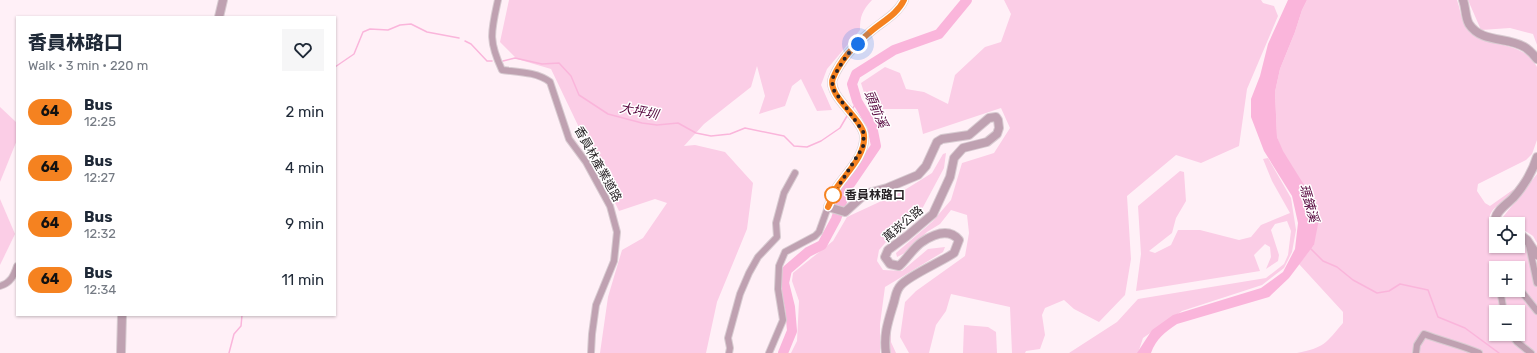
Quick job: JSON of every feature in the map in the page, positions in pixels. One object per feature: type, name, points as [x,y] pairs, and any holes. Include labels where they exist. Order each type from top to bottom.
[{"type":"street","points":[[219,16],[223,0]]},
{"type":"street","name":"香員林產業道路","points":[[498,0],[492,25],[491,40],[502,70],[536,75],[544,77],[550,82],[569,140],[586,162],[610,206],[617,232],[614,262],[596,306],[591,353]]},
{"type":"street","points":[[769,353],[783,320],[778,289],[779,266],[785,252],[815,236],[819,232],[834,191],[863,147],[864,133],[833,89],[832,79],[847,55],[868,33],[891,16],[901,6],[904,0]]},
{"type":"street","points":[[1463,0],[1469,23],[1476,31],[1497,40],[1511,42],[1525,47],[1537,59]]},
{"type":"street","name":"萬崁公路","points":[[828,207],[845,212],[865,194],[887,188],[918,175],[926,166],[937,142],[942,139],[969,135],[989,118],[996,117],[998,120],[999,128],[996,134],[987,142],[963,148],[954,158],[950,178],[934,214],[888,250],[886,257],[890,264],[899,266],[921,243],[938,234],[947,232],[954,234],[959,240],[954,253],[912,277],[902,284],[896,291],[887,324],[885,346],[886,353]]},
{"type":"street","points":[[1496,217],[1497,213],[1513,198],[1529,178],[1537,157]]},
{"type":"street","points":[[729,353],[730,348],[728,338],[740,294],[758,257],[777,237],[776,223],[784,194],[795,174]]},
{"type":"street","points":[[1527,240],[1537,255]]},
{"type":"street","points":[[1527,240],[1537,282]]},
{"type":"street","points":[[0,286],[4,285],[13,278],[16,269]]},
{"type":"street","points":[[1525,296],[1537,311]]},
{"type":"street","points":[[121,353],[122,316]]},
{"type":"street","points":[[1416,353],[1417,345],[1424,334],[1464,346],[1479,353]]},
{"type":"street","points":[[1516,341],[1531,353]]},
{"type":"shaded area","points":[[509,0],[872,0],[862,14],[860,30],[827,69],[821,85],[832,110],[817,111],[801,79],[792,86],[785,106],[759,114],[765,96],[757,66],[751,87],[704,124],[684,146],[695,145],[725,152],[753,183],[747,229],[717,302],[706,353],[600,353],[608,297],[622,250],[643,238],[667,203],[655,199],[619,211],[551,69],[517,59],[500,42]]},
{"type":"shaded area","points":[[1004,0],[1261,0],[1263,3],[1274,6],[1278,16],[1247,89],[1239,146],[1201,163],[1176,155],[1127,196],[1131,259],[1125,295],[1099,322],[1074,309],[1064,300],[1045,308],[1042,315],[1045,335],[1040,349],[1026,351],[1025,353],[1012,353],[1010,307],[951,294],[946,311],[936,325],[929,353],[909,353],[900,337],[905,302],[916,291],[965,256],[969,233],[967,215],[951,210],[940,224],[927,232],[905,253],[897,257],[896,253],[932,222],[951,200],[962,163],[994,153],[1010,128],[1001,108],[923,134],[918,109],[883,109],[866,99],[861,83],[885,67],[900,73],[906,89],[924,92],[948,104],[955,75],[985,47],[1001,42],[1011,14]]},
{"type":"shaded area","points":[[1307,0],[1457,0],[1464,23],[1474,34],[1483,39],[1514,48],[1531,58],[1537,67],[1537,140],[1532,154],[1526,160],[1478,184],[1477,191],[1485,203],[1490,206],[1514,189],[1506,199],[1492,211],[1489,217],[1489,253],[1525,253],[1525,245],[1532,254],[1537,266],[1537,353],[1297,353],[1319,347],[1324,344],[1343,323],[1343,312],[1299,264],[1314,245],[1277,137],[1275,92],[1280,69]]},
{"type":"shaded area","points":[[1468,0],[1537,0],[1537,45],[1533,34],[1510,28],[1481,30]]},
{"type":"shaded area","points":[[0,107],[16,122],[16,142],[0,182]]},
{"type":"shaded area","points":[[946,153],[944,168],[922,209],[879,250],[877,261],[883,270],[902,271],[928,249],[945,247],[943,252],[885,287],[880,324],[880,353],[791,353],[797,341],[799,301],[792,281],[793,273],[833,241],[847,217],[903,191],[932,173],[943,154]]},
{"type":"shaded area","points":[[1268,158],[1291,198],[1296,230],[1292,252],[1284,268],[1262,285],[1182,311],[1143,338],[1138,353],[1069,353],[1117,322],[1138,299],[1266,278],[1284,264],[1288,255],[1291,231],[1287,221],[1275,224],[1271,230],[1279,255],[1278,261],[1266,269],[1271,257],[1270,247],[1265,244],[1254,255],[1260,271],[1136,291],[1141,254],[1138,206],[1180,171],[1184,172],[1186,201],[1176,218],[1172,233],[1149,251],[1155,253],[1171,245],[1178,230],[1200,230],[1239,240],[1251,237],[1261,225],[1290,213],[1272,181],[1263,159]]},
{"type":"shaded area","points":[[1537,174],[1537,243],[1533,236],[1525,231],[1525,217],[1503,217]]},
{"type":"shaded area","points":[[0,199],[15,234],[0,265]]},
{"type":"shaded area","points":[[964,325],[988,327],[996,332],[997,353],[963,353]]},
{"type":"shaded area","points":[[890,330],[891,342],[896,353],[890,353],[888,337]]},
{"type":"water","name":"瑪鋉溪","points":[[1288,0],[1307,0],[1280,69],[1275,92],[1277,137],[1283,151],[1314,201],[1319,219],[1314,245],[1289,278],[1269,297],[1177,324],[1161,336],[1151,353],[1137,353],[1152,330],[1173,315],[1261,288],[1283,272],[1295,249],[1298,223],[1292,196],[1264,151],[1251,117],[1251,99],[1260,76],[1268,44]]},
{"type":"waterway","name":"頭前溪","points":[[783,353],[792,331],[790,307],[784,283],[787,270],[808,252],[822,245],[836,219],[846,190],[876,146],[872,126],[857,101],[852,84],[856,74],[894,50],[939,34],[967,0]]},
{"type":"waterway","name":"大坪圳","points":[[336,66],[354,54],[363,32],[370,29],[388,30],[400,25],[411,24],[427,32],[459,38]]},
{"type":"waterway","name":"大坪圳","points":[[465,41],[471,44],[487,61],[492,61]]},
{"type":"waterway","name":"大坪圳","points":[[503,61],[515,58],[542,64],[559,63],[571,76],[579,95],[608,114],[642,123],[657,125],[678,123],[696,133],[711,136],[730,134],[745,128],[784,136],[794,146],[807,147],[821,141],[840,128],[847,116]]},
{"type":"waterway","name":"大坪圳","points":[[853,108],[857,101]]},
{"type":"waterway","points":[[1310,248],[1323,261],[1337,267],[1353,280],[1377,293],[1389,291],[1400,284],[1428,290],[1438,317],[1465,328],[1499,353]]},
{"type":"waterway","name":"大坪圳","points":[[229,353],[234,334],[241,326],[242,316]]},
{"type":"bus line","name":"64","points":[[828,207],[834,191],[855,162],[863,147],[864,133],[833,89],[832,79],[847,55],[868,33],[887,20],[901,6],[904,0]]},
{"type":"place","name":"香員林路口","points":[[833,195]]},
{"type":"route","points":[[833,195],[834,191],[855,162],[863,147],[864,133],[833,89],[832,79],[847,55],[858,44]]}]
